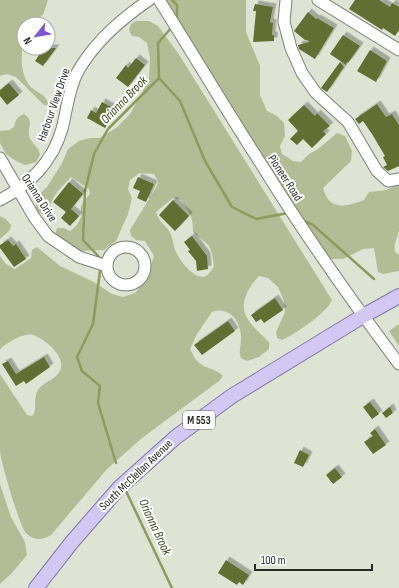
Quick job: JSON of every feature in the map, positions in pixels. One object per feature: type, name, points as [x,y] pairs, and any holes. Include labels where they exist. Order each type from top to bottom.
[{"type":"main road","name":"South McClellan Avenue","points":[[36,588],[72,542],[119,488],[176,437],[232,396],[363,316],[399,296]]},
{"type":"street","name":"Harbour View Drive","points":[[0,200],[18,191],[41,170],[54,149],[62,129],[65,109],[76,74],[100,42],[117,24],[132,11],[149,0]]},
{"type":"street","name":"Pioneer Road","points":[[159,0],[282,198],[363,316],[399,364]]},
{"type":"street","points":[[286,0],[284,22],[291,48],[302,73],[316,94],[348,122],[377,171],[388,181],[399,179]]},
{"type":"street","points":[[318,0],[399,50]]},
{"type":"street","name":"Orianna Drive","points":[[0,158],[18,191],[48,236],[79,257],[107,266]]},
{"type":"green space","points":[[0,0],[48,0],[41,16],[16,16],[16,56],[22,56],[23,72],[26,79],[33,89],[44,96],[49,106],[44,105],[16,77],[7,74],[0,76]]},
{"type":"green space","points":[[163,0],[246,0],[246,32],[260,66],[260,95],[267,111],[277,116],[284,123],[285,136],[280,146],[282,154],[293,161],[301,162],[309,154],[318,149],[337,133],[345,136],[352,151],[351,161],[323,188],[329,201],[334,204],[345,205],[364,200],[369,192],[386,190],[399,184],[399,230],[395,244],[395,252],[399,255],[399,271],[383,274],[378,272],[374,248],[363,249],[343,259],[331,259],[309,232]]},
{"type":"green space","points":[[136,21],[149,21],[158,26],[178,53],[332,300],[318,317],[282,340],[277,338],[276,332],[285,312],[284,301],[278,287],[268,278],[259,276],[246,294],[244,311],[256,330],[269,342],[269,349],[259,357],[247,361],[241,358],[240,355],[241,335],[237,321],[227,312],[212,312],[197,334],[190,349],[195,358],[202,365],[220,373],[223,376],[219,381],[142,438],[107,469],[51,535],[38,539],[29,536],[23,528],[11,494],[1,457],[0,374],[27,415],[32,416],[35,411],[35,398],[39,388],[56,376],[61,368],[61,363],[60,358],[53,348],[38,337],[29,334],[15,339],[6,344],[0,350],[0,256],[6,264],[15,269],[31,258],[32,250],[37,247],[60,266],[94,282],[112,294],[123,297],[135,293],[146,279],[154,256],[145,241],[136,240],[131,236],[130,230],[157,186],[158,181],[154,174],[140,173],[130,180],[128,189],[132,198],[128,214],[116,241],[104,250],[81,251],[68,246],[55,235],[57,228],[63,228],[70,231],[76,226],[82,215],[81,206],[90,194],[89,189],[71,177],[54,197],[51,202],[49,212],[45,215],[38,212],[36,208],[36,197],[47,187],[62,163],[68,149],[79,141],[90,138],[100,138],[116,128],[130,114],[149,80],[150,58],[147,43],[139,37],[132,36],[129,30],[131,24]],"holes":[[[173,198],[181,200],[190,215],[193,232],[211,249],[214,267],[206,276],[201,277],[196,275],[191,272],[182,262],[174,247],[170,232],[156,212]]]},
{"type":"green space","points":[[24,114],[30,121],[30,138],[38,149],[40,155],[36,162],[25,165],[6,154],[0,143],[0,131],[9,130],[14,127],[17,119]]},
{"type":"green space","points":[[0,216],[6,219],[11,225],[10,230],[0,239]]},
{"type":"green space","points":[[399,324],[399,346],[389,331]]},
{"type":"green space","points":[[0,484],[11,517],[25,542],[27,555],[11,574],[0,584]]},
{"type":"building","points":[[355,0],[379,0],[390,7],[392,3],[399,7],[399,30],[395,36],[383,28],[382,30],[349,9]]},
{"type":"building","points":[[255,4],[273,7],[270,22],[273,23],[272,35],[274,35],[274,41],[253,42],[256,11],[253,11]]},
{"type":"building","points":[[308,12],[316,19],[317,18],[334,28],[315,59],[299,49],[298,45],[309,42],[294,31]]},
{"type":"building","points":[[343,35],[360,46],[346,65],[330,54]]},
{"type":"building","points":[[370,50],[387,61],[376,82],[357,71]]},
{"type":"building","points":[[38,56],[50,56],[43,66],[35,61]]},
{"type":"building","points":[[136,58],[145,65],[128,87],[116,78],[126,65],[128,68]]},
{"type":"building","points":[[340,62],[344,67],[327,92],[321,88]]},
{"type":"building","points":[[9,83],[19,95],[7,105],[0,96],[0,90]]},
{"type":"building","points":[[102,102],[115,109],[105,128],[87,118],[91,110],[96,113]]},
{"type":"building","points":[[377,104],[386,117],[392,114],[399,125],[399,166],[388,171],[383,167],[387,165],[383,157],[385,156],[372,134],[363,121],[359,124],[355,119]]},
{"type":"building","points":[[304,105],[315,116],[317,113],[330,126],[323,131],[326,134],[312,148],[303,139],[297,145],[290,139],[298,131],[288,120]]},
{"type":"building","points":[[138,177],[154,184],[146,202],[137,198],[140,191],[133,188]]},
{"type":"building","points":[[69,182],[83,194],[71,209],[79,216],[70,226],[61,218],[66,212],[53,202]]},
{"type":"building","points":[[173,200],[189,216],[175,231],[159,215]]},
{"type":"building","points":[[192,236],[207,256],[208,269],[197,271],[196,261],[188,251],[190,250],[184,242]]},
{"type":"building","points":[[8,240],[13,246],[16,244],[26,259],[14,267],[0,248],[0,245]]},
{"type":"building","points":[[275,298],[283,310],[264,323],[261,319],[256,322],[251,315]]},
{"type":"building","points":[[228,321],[235,331],[202,355],[194,345]]},
{"type":"building","points":[[44,357],[50,367],[26,384],[24,381],[16,386],[2,364],[8,361],[16,374]]},
{"type":"building","points":[[370,402],[379,414],[372,419],[363,407]]},
{"type":"building","points":[[390,407],[393,413],[386,418],[382,413]]},
{"type":"building","points":[[375,429],[386,445],[373,454],[364,442],[373,436],[370,433]]},
{"type":"building","points":[[300,450],[309,455],[303,467],[294,463]]},
{"type":"building","points":[[335,468],[342,477],[333,484],[326,475]]},
{"type":"building","points":[[226,560],[249,575],[243,585],[239,582],[237,585],[218,573]]},
{"type":"waterway","name":"Orianna Brook","points":[[172,0],[177,5],[177,22]]},
{"type":"waterway","name":"Orianna Brook","points":[[101,259],[83,240],[85,191],[94,154],[108,129],[159,78],[158,43],[172,27]]},
{"type":"waterway","points":[[159,78],[180,101],[205,161],[232,207],[256,219],[288,213]]},
{"type":"waterway","points":[[304,221],[313,225],[374,279]]},
{"type":"waterway","name":"Orianna Brook","points":[[100,271],[93,324],[77,357],[82,371],[100,386],[98,403],[116,463]]},
{"type":"waterway","name":"Orianna Brook","points":[[125,489],[172,588]]}]
